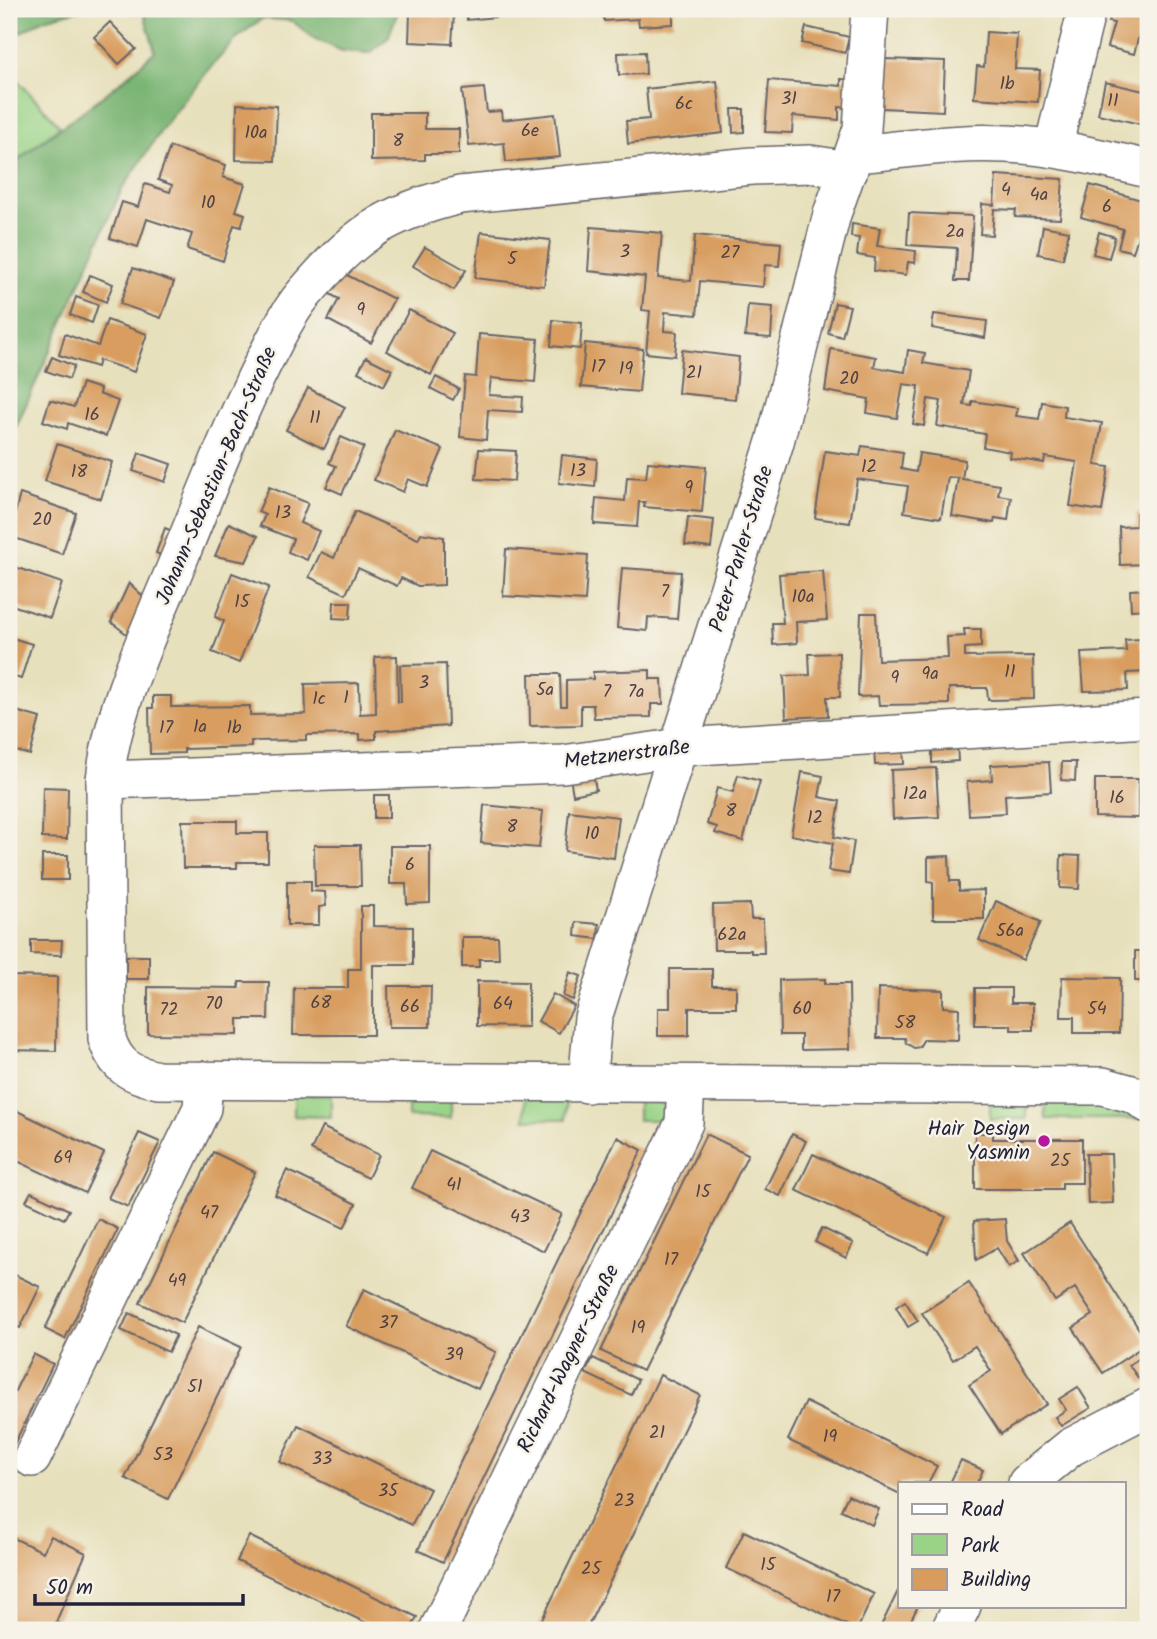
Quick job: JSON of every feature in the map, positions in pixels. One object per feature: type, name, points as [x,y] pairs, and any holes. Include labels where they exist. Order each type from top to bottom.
[{"type":"street","name":"Peter-Parler-Straße","points":[[587,1084],[593,1018],[681,747],[775,442],[832,214],[863,129],[870,9]]},
{"type":"street","points":[[1054,148],[1087,9]]},
{"type":"street","name":"Johann-Sebastian-Bach-Straße","points":[[204,1080],[158,1080],[135,1074],[121,1066],[107,1038],[105,780],[111,741],[140,656],[246,397],[282,326],[301,297],[361,236],[400,212],[460,195],[752,166],[852,162],[964,144],[1054,148],[1148,169]]},
{"type":"street","name":"Metznerstraße","points":[[105,780],[563,764],[681,747],[1148,719]]},
{"type":"street","points":[[32,1458],[202,1108],[204,1080],[1103,1086],[1135,1096],[1148,1104]]},
{"type":"street","name":"Richard-Wagner-Straße","points":[[438,1630],[684,1123],[686,1084]]},
{"type":"street","points":[[1028,1482],[1070,1447],[1148,1407]]},
{"type":"street","points":[[950,1630],[961,1608]]},
{"type":"green space","points":[[9,9],[83,9],[44,19],[9,39]]},
{"type":"green space","points":[[107,9],[399,9],[388,38],[370,53],[342,51],[315,39],[292,21],[263,18],[239,36],[209,69],[165,125],[121,191],[9,443],[9,167],[102,97],[155,51],[144,14]]},
{"type":"green space","points":[[9,71],[60,126],[9,167]]},
{"type":"green space","points":[[294,1095],[331,1095],[331,1117],[294,1116]]},
{"type":"green space","points":[[408,1096],[451,1096],[451,1118],[408,1117]]},
{"type":"green space","points":[[525,1097],[567,1097],[566,1119],[525,1119]]},
{"type":"green space","points":[[990,1097],[1027,1097],[1027,1119],[990,1119]]},
{"type":"green space","points":[[1045,1097],[1119,1104],[1138,1119],[1046,1119]]},
{"type":"green space","points":[[638,1098],[659,1102],[666,1108],[671,1120],[638,1120]]},
{"type":"building","points":[[466,9],[494,9],[495,17],[467,20]]},
{"type":"building","points":[[603,9],[673,9],[673,24],[639,26],[638,19],[604,21]]},
{"type":"building","points":[[1113,9],[1148,9],[1148,33],[1140,31],[1134,54],[1107,47],[1114,23],[1109,22]]},
{"type":"building","points":[[410,12],[454,14],[452,44],[409,42]]},
{"type":"building","points":[[110,22],[136,49],[119,64],[94,37]]},
{"type":"building","points":[[806,27],[849,37],[845,53],[802,43]]},
{"type":"building","points":[[986,32],[1017,34],[1015,69],[1040,70],[1038,102],[974,98],[977,66],[984,67]]},
{"type":"building","points":[[645,52],[646,74],[619,75],[618,53]]},
{"type":"building","points":[[884,59],[945,61],[943,111],[882,108]]},
{"type":"building","points":[[841,79],[854,80],[852,108],[839,107],[839,120],[793,116],[792,133],[765,132],[769,80],[841,86]]},
{"type":"building","points":[[717,81],[723,133],[628,144],[626,121],[649,119],[646,89]]},
{"type":"building","points":[[1105,82],[1148,92],[1148,126],[1098,114]]},
{"type":"building","points":[[484,88],[487,112],[501,111],[502,120],[555,114],[560,157],[506,162],[504,143],[469,146],[462,90]]},
{"type":"building","points":[[237,104],[277,106],[275,161],[236,160]]},
{"type":"building","points":[[732,109],[744,109],[744,132],[733,133]]},
{"type":"building","points":[[371,113],[425,113],[425,129],[459,129],[459,154],[425,154],[425,160],[371,161]]},
{"type":"building","points":[[170,147],[226,165],[223,177],[245,184],[236,211],[245,214],[241,227],[234,225],[223,261],[187,249],[192,234],[147,219],[138,247],[110,238],[122,202],[138,207],[145,184],[170,192],[172,185],[158,180]]},
{"type":"building","points":[[996,175],[1063,179],[1060,219],[1015,217],[1016,210],[994,209],[992,235],[980,234],[982,204],[994,205]]},
{"type":"building","points":[[1090,185],[1148,202],[1148,237],[1139,234],[1133,252],[1118,248],[1123,229],[1081,217]]},
{"type":"building","points":[[909,213],[973,216],[969,281],[955,281],[957,248],[907,245]]},
{"type":"building","points":[[852,224],[880,228],[877,246],[916,251],[915,263],[908,262],[906,275],[874,271],[875,258],[857,255],[859,238],[851,237]]},
{"type":"building","points":[[1043,226],[1069,231],[1063,259],[1038,254]]},
{"type":"building","points":[[591,227],[662,233],[658,278],[691,281],[695,235],[781,243],[779,266],[765,265],[763,287],[700,281],[697,315],[665,312],[664,331],[677,332],[675,356],[646,353],[650,311],[642,310],[645,277],[588,271]]},
{"type":"building","points":[[481,232],[550,240],[544,286],[475,278]]},
{"type":"building","points":[[1099,232],[1115,237],[1109,258],[1093,254]]},
{"type":"building","points":[[425,247],[466,270],[454,290],[413,266]]},
{"type":"building","points":[[133,268],[174,282],[161,318],[120,304]]},
{"type":"building","points":[[339,271],[394,299],[371,343],[328,320],[339,299],[328,293]]},
{"type":"building","points":[[90,275],[113,284],[106,302],[83,292]]},
{"type":"building","points":[[76,297],[98,305],[92,323],[70,315]]},
{"type":"building","points":[[835,303],[850,306],[842,337],[828,333]]},
{"type":"building","points":[[748,305],[773,307],[771,338],[745,336]]},
{"type":"building","points":[[409,310],[453,333],[431,375],[387,351]]},
{"type":"building","points":[[934,314],[987,321],[985,338],[932,328]]},
{"type":"building","points":[[107,320],[147,334],[134,372],[99,360],[97,367],[59,355],[65,334],[98,346]]},
{"type":"building","points":[[553,320],[582,323],[580,349],[551,346]]},
{"type":"building","points":[[479,334],[538,339],[535,382],[491,378],[489,395],[523,397],[522,412],[488,410],[486,440],[460,437],[465,376],[476,377]]},
{"type":"building","points":[[585,343],[643,349],[639,392],[581,387]]},
{"type":"building","points":[[831,349],[876,357],[874,367],[905,372],[908,350],[925,353],[923,363],[969,371],[964,405],[972,406],[972,401],[1018,408],[1016,416],[1039,419],[1042,402],[1065,406],[1064,417],[1102,423],[1095,465],[1109,467],[1102,511],[1070,506],[1077,462],[1045,457],[1044,463],[1010,458],[1011,452],[983,447],[985,434],[937,426],[941,401],[928,399],[924,426],[913,424],[919,386],[903,384],[897,418],[867,413],[869,399],[825,391]]},
{"type":"building","points":[[682,350],[739,357],[735,399],[678,393]]},
{"type":"building","points":[[52,357],[74,366],[69,379],[46,371]]},
{"type":"building","points":[[366,357],[392,370],[384,386],[358,372]]},
{"type":"building","points":[[436,377],[459,389],[453,400],[430,388]]},
{"type":"building","points":[[82,383],[100,389],[99,394],[118,401],[106,436],[68,423],[67,429],[43,421],[50,400],[74,407]]},
{"type":"building","points":[[308,388],[345,407],[324,449],[286,430]]},
{"type":"building","points":[[395,430],[443,449],[427,487],[408,479],[403,492],[374,480]]},
{"type":"building","points":[[341,437],[364,447],[342,494],[326,487],[336,466],[329,463]]},
{"type":"building","points":[[57,444],[112,462],[101,499],[45,481]]},
{"type":"building","points":[[862,446],[903,452],[901,469],[916,472],[919,453],[965,460],[962,479],[1000,485],[998,495],[1011,497],[1008,520],[995,518],[994,523],[952,516],[958,478],[948,477],[941,518],[904,512],[908,486],[857,479],[850,523],[815,518],[825,451],[860,456]]},
{"type":"building","points":[[479,449],[516,451],[514,481],[476,479]]},
{"type":"building","points":[[139,453],[171,464],[165,482],[133,471]]},
{"type":"building","points":[[562,455],[597,459],[595,487],[559,483]]},
{"type":"building","points":[[648,462],[706,467],[702,512],[644,507],[645,502],[639,502],[637,527],[594,524],[596,498],[625,501],[627,477],[646,478]]},
{"type":"building","points":[[269,487],[308,503],[300,523],[319,531],[307,560],[288,552],[293,539],[260,526],[265,515],[258,512]]},
{"type":"building","points":[[20,494],[76,513],[62,554],[9,536]]},
{"type":"building","points":[[355,511],[418,539],[421,533],[444,537],[444,585],[418,586],[401,578],[397,586],[358,568],[346,594],[309,577],[321,552],[334,558]]},
{"type":"building","points":[[1148,512],[1148,564],[1120,565],[1119,527],[1136,526],[1136,513]]},
{"type":"building","points":[[688,517],[714,520],[711,548],[685,545]]},
{"type":"building","points":[[229,523],[258,536],[246,562],[215,556]]},
{"type":"building","points":[[165,528],[176,533],[167,558],[156,553]]},
{"type":"building","points":[[506,549],[588,555],[585,601],[503,596]]},
{"type":"building","points":[[9,565],[62,583],[50,618],[9,604]]},
{"type":"building","points":[[622,568],[681,572],[677,619],[648,617],[647,631],[617,628]]},
{"type":"building","points":[[823,571],[827,620],[796,622],[797,643],[773,645],[772,623],[783,623],[779,574]]},
{"type":"building","points":[[232,573],[269,587],[239,663],[212,652],[224,621],[215,617]]},
{"type":"building","points":[[129,583],[146,599],[129,636],[111,622]]},
{"type":"building","points":[[1148,589],[1148,609],[1131,610],[1130,590]]},
{"type":"building","points":[[334,602],[351,602],[350,619],[333,618]]},
{"type":"building","points":[[861,613],[876,613],[878,660],[948,658],[947,637],[965,636],[964,629],[981,629],[981,647],[965,648],[965,657],[1033,656],[1034,699],[988,700],[987,688],[949,688],[949,704],[879,705],[878,696],[858,697]]},
{"type":"building","points":[[9,637],[32,644],[21,679],[9,675]]},
{"type":"building","points":[[1140,639],[1141,648],[1148,647],[1148,672],[1127,673],[1128,690],[1084,691],[1081,653],[1126,651],[1125,640]]},
{"type":"building","points":[[839,653],[840,697],[827,697],[828,716],[786,718],[784,676],[810,675],[809,654]]},
{"type":"building","points":[[397,656],[398,702],[401,702],[400,665],[446,664],[448,726],[376,731],[376,739],[360,740],[360,734],[306,735],[306,740],[251,741],[251,747],[184,749],[184,753],[150,754],[149,708],[153,708],[153,696],[171,696],[171,707],[250,706],[250,715],[306,714],[305,684],[359,683],[360,714],[376,713],[375,657]]},
{"type":"building","points":[[650,670],[650,679],[662,679],[663,704],[651,704],[651,717],[594,718],[593,705],[581,705],[581,725],[530,726],[529,674],[560,674],[561,706],[566,706],[566,680],[593,679],[593,672]]},
{"type":"building","points":[[9,709],[40,718],[30,755],[9,749]]},
{"type":"building","points":[[957,743],[958,761],[932,763],[932,744]]},
{"type":"building","points":[[903,745],[904,764],[875,765],[874,747]]},
{"type":"building","points":[[1049,762],[1051,792],[1005,795],[1006,813],[969,815],[967,782],[992,780],[991,765]]},
{"type":"building","points":[[1062,762],[1076,762],[1075,781],[1061,780]]},
{"type":"building","points":[[936,768],[939,817],[893,819],[891,770]]},
{"type":"building","points":[[802,772],[823,776],[819,797],[840,801],[834,837],[854,841],[849,874],[828,871],[833,843],[791,835]]},
{"type":"building","points":[[593,774],[596,790],[573,795],[570,777]]},
{"type":"building","points":[[738,775],[760,781],[743,841],[715,833],[717,827],[707,824],[717,788],[733,792]]},
{"type":"building","points":[[1095,779],[1138,779],[1138,818],[1095,817]]},
{"type":"building","points":[[43,787],[68,788],[67,839],[42,838]]},
{"type":"building","points":[[374,795],[389,795],[389,818],[374,818]]},
{"type":"building","points":[[484,805],[543,811],[539,848],[481,843]]},
{"type":"building","points":[[569,811],[619,817],[614,858],[565,851]]},
{"type":"building","points":[[182,821],[237,821],[237,833],[268,833],[268,862],[237,862],[237,868],[183,868]]},
{"type":"building","points":[[314,845],[360,845],[361,886],[315,886]]},
{"type":"building","points":[[390,846],[430,846],[430,903],[407,904],[406,884],[390,884]]},
{"type":"building","points":[[42,855],[68,855],[68,880],[42,880]]},
{"type":"building","points":[[1061,855],[1080,856],[1079,889],[1060,888]]},
{"type":"building","points":[[949,856],[950,881],[959,881],[959,891],[984,890],[984,919],[933,919],[933,882],[928,881],[928,857]]},
{"type":"building","points":[[287,881],[311,881],[311,891],[325,892],[326,906],[319,907],[319,925],[287,925]]},
{"type":"building","points":[[996,901],[1041,922],[1023,960],[979,940]]},
{"type":"building","points":[[750,904],[751,919],[763,919],[764,953],[751,953],[751,950],[714,950],[713,905]]},
{"type":"building","points":[[361,906],[373,906],[373,926],[413,927],[413,965],[373,965],[373,1035],[293,1035],[294,988],[348,988],[348,969],[361,969]]},
{"type":"building","points":[[576,922],[599,924],[598,939],[575,936]]},
{"type":"building","points":[[462,937],[498,937],[499,959],[479,959],[479,967],[462,967]]},
{"type":"building","points":[[31,940],[62,940],[61,955],[31,954]]},
{"type":"building","points":[[1135,951],[1147,951],[1147,981],[1135,981]]},
{"type":"building","points":[[126,956],[149,956],[149,979],[126,979]]},
{"type":"building","points":[[670,969],[712,969],[712,986],[736,986],[736,1008],[689,1008],[689,1036],[658,1036],[658,1008],[670,1008]]},
{"type":"building","points":[[570,972],[581,976],[573,1000],[563,996]]},
{"type":"building","points":[[9,976],[57,977],[56,1051],[9,1050]]},
{"type":"building","points":[[1062,977],[1120,978],[1119,1033],[1074,1033],[1074,1017],[1061,1017]]},
{"type":"building","points":[[825,979],[825,984],[849,984],[850,1049],[801,1050],[801,1035],[780,1035],[779,980]]},
{"type":"building","points":[[477,981],[528,982],[528,1027],[477,1026]]},
{"type":"building","points":[[239,982],[269,982],[268,1019],[238,1019],[238,1035],[148,1034],[148,987],[239,988]]},
{"type":"building","points":[[388,986],[431,986],[430,1027],[389,1027]]},
{"type":"building","points":[[878,988],[943,990],[943,1007],[959,1008],[958,1040],[924,1039],[919,1047],[914,1048],[906,1043],[905,1038],[877,1038]]},
{"type":"building","points":[[975,988],[1011,988],[1011,1003],[1033,1003],[1033,1030],[1011,1030],[1011,1025],[975,1025]]},
{"type":"building","points":[[553,994],[574,1006],[559,1033],[538,1021]]},
{"type":"building","points":[[9,1107],[104,1153],[85,1193],[9,1157]]},
{"type":"building","points":[[322,1127],[379,1155],[368,1178],[311,1150]]},
{"type":"building","points":[[139,1133],[160,1142],[128,1207],[108,1198]]},
{"type":"building","points":[[975,1133],[993,1133],[993,1139],[1082,1139],[1082,1183],[1062,1183],[1062,1189],[975,1189]]},
{"type":"building","points":[[706,1134],[748,1154],[642,1371],[601,1351]]},
{"type":"building","points":[[792,1134],[806,1141],[780,1196],[765,1189]]},
{"type":"building","points":[[617,1137],[642,1150],[443,1562],[418,1550]]},
{"type":"building","points":[[430,1151],[562,1214],[544,1251],[412,1188]]},
{"type":"building","points":[[213,1152],[255,1172],[182,1323],[140,1303]]},
{"type":"building","points":[[813,1154],[946,1217],[928,1253],[796,1190]]},
{"type":"building","points":[[1086,1154],[1111,1154],[1113,1203],[1088,1204]]},
{"type":"building","points":[[287,1170],[356,1204],[344,1228],[275,1195]]},
{"type":"building","points":[[31,1192],[69,1210],[64,1219],[26,1201]]},
{"type":"building","points":[[98,1219],[118,1229],[65,1339],[45,1329]]},
{"type":"building","points":[[1005,1219],[1007,1241],[1019,1261],[1009,1267],[997,1248],[976,1260],[974,1221]]},
{"type":"building","points":[[1070,1223],[1148,1343],[1103,1373],[1073,1328],[1093,1315],[1075,1288],[1055,1301],[1024,1253]]},
{"type":"building","points":[[822,1228],[853,1243],[846,1258],[815,1242]]},
{"type":"building","points":[[9,1272],[40,1287],[20,1328],[9,1323]]},
{"type":"building","points":[[969,1283],[1047,1404],[1001,1434],[969,1385],[991,1371],[975,1346],[953,1360],[922,1313]]},
{"type":"building","points":[[364,1289],[496,1352],[478,1389],[346,1326]]},
{"type":"building","points":[[905,1301],[918,1321],[908,1327],[896,1307]]},
{"type":"building","points":[[129,1313],[176,1335],[168,1352],[121,1330]]},
{"type":"building","points":[[198,1327],[241,1347],[168,1499],[125,1478]]},
{"type":"building","points":[[1148,1352],[1148,1382],[1143,1385],[1129,1365]]},
{"type":"building","points":[[33,1354],[53,1364],[9,1455],[9,1403]]},
{"type":"building","points":[[593,1358],[638,1380],[631,1395],[585,1373]]},
{"type":"building","points":[[660,1375],[700,1395],[632,1537],[586,1630],[537,1630]]},
{"type":"building","points":[[1078,1387],[1091,1408],[1061,1426],[1055,1417],[1066,1410],[1059,1399]]},
{"type":"building","points":[[806,1402],[937,1466],[929,1482],[898,1482],[898,1493],[788,1440]]},
{"type":"building","points":[[298,1425],[430,1489],[412,1525],[280,1462]]},
{"type":"building","points":[[961,1460],[983,1470],[977,1482],[950,1482]]},
{"type":"building","points":[[848,1495],[879,1509],[872,1525],[841,1510]]},
{"type":"building","points":[[744,1531],[874,1594],[857,1630],[726,1568]]},
{"type":"building","points":[[9,1536],[43,1552],[51,1536],[86,1553],[56,1622],[60,1624],[57,1630],[9,1630]]},
{"type":"building","points":[[249,1536],[417,1617],[410,1630],[381,1630],[237,1561]]},
{"type":"building","points":[[898,1591],[898,1608],[917,1608],[906,1630],[879,1630]]},
{"type":"place","name":"Hair Design Yasmin","points":[[1044,1141]]}]
